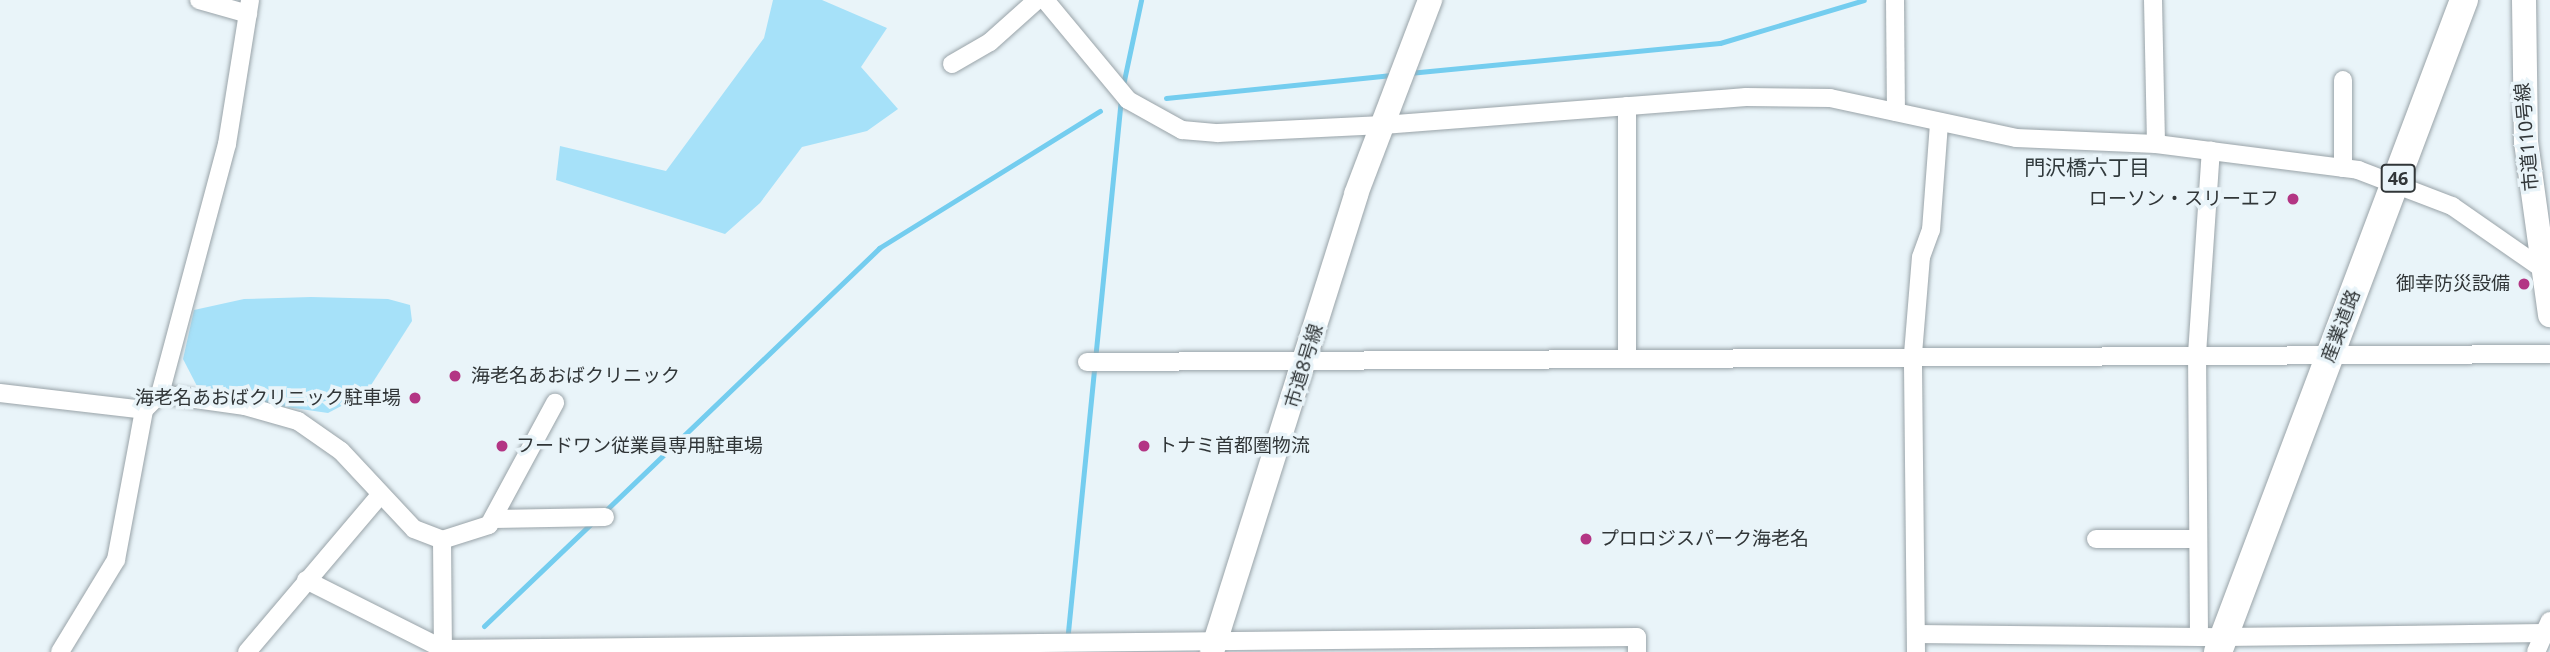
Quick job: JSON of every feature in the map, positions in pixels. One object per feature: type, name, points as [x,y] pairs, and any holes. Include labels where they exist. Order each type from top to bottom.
[{"type":"main road","name":"産業道路","points":[[2213,642],[2396,183],[2464,0]]},
{"type":"street","points":[[60,652],[116,560],[144,410],[160,394],[227,144],[249,7],[199,0]]},
{"type":"street","name":"市道8号線","points":[[1213,648],[1356,194],[1430,0]]},
{"type":"street","points":[[1895,0],[1896,112]]},
{"type":"street","points":[[2153,0],[2155,144]]},
{"type":"street","name":"市道110号線","points":[[2524,0],[2522,90],[2550,315]]},
{"type":"street","points":[[952,64],[990,42],[1043,2],[1115,87],[1137,108],[1182,130],[1202,132],[1383,125],[1746,97],[1830,98],[1939,124],[2016,138],[2155,144],[2343,168],[2396,183],[2452,206],[2545,270]]},
{"type":"street","points":[[2343,80],[2343,168]]},
{"type":"street","points":[[1627,357],[1628,106]]},
{"type":"street","points":[[1916,652],[1913,355],[1922,257],[1930,230],[1939,124]]},
{"type":"street","points":[[2211,150],[2197,354],[2198,539],[2213,642]]},
{"type":"street","points":[[1092,362],[1913,355],[2550,354]]},
{"type":"street","points":[[0,393],[144,410]]},
{"type":"street","points":[[160,394],[245,406],[298,421],[341,451],[414,529],[442,540],[489,525],[494,519],[555,404]]},
{"type":"street","points":[[247,652],[380,495]]},
{"type":"street","points":[[494,519],[605,517]]},
{"type":"street","points":[[2095,539],[2198,539]]},
{"type":"street","points":[[442,540],[443,650]]},
{"type":"street","points":[[306,580],[443,650],[1052,645],[1213,648],[1637,645]]},
{"type":"street","points":[[1916,634],[2213,642],[2547,627],[2536,652]]},
{"type":"shaded area","points":[[773,0],[822,0],[887,28],[861,67],[898,109],[867,131],[802,147],[760,203],[725,234],[556,180],[560,146],[666,171],[764,38]]},
{"type":"shaded area","points":[[244,299],[388,299],[410,305],[412,321],[366,393],[328,413],[231,399],[198,388],[183,359],[194,310]]},
{"type":"waterway","points":[[1123,85],[1141,0]]},
{"type":"waterway","points":[[1409,73],[1720,43],[1864,0]]},
{"type":"waterway","points":[[1166,98],[1392,75]]},
{"type":"waterway","points":[[1066,652],[1121,98]]},
{"type":"waterway","points":[[603,513],[879,248],[1100,111]]},
{"type":"waterway","points":[[484,626],[593,522]]},
{"type":"place","name":"ローソン・スリーエフ","points":[[2293,199]]},
{"type":"place","name":"御幸防災設備","points":[[2524,284]]},
{"type":"place","name":"海老名あおばクリニック","points":[[455,376]]},
{"type":"place","name":"海老名あおばクリニック駐車場","points":[[415,398]]},
{"type":"place","name":"フードワン従業員専用駐車場","points":[[502,446]]},
{"type":"place","name":"トナミ首都圏物流","points":[[1144,446]]},
{"type":"place","name":"プロロジスパーク海老名","points":[[1586,539]]},
{"type":"district","name":"門沢橋六丁目","points":[[2087,167]]}]
